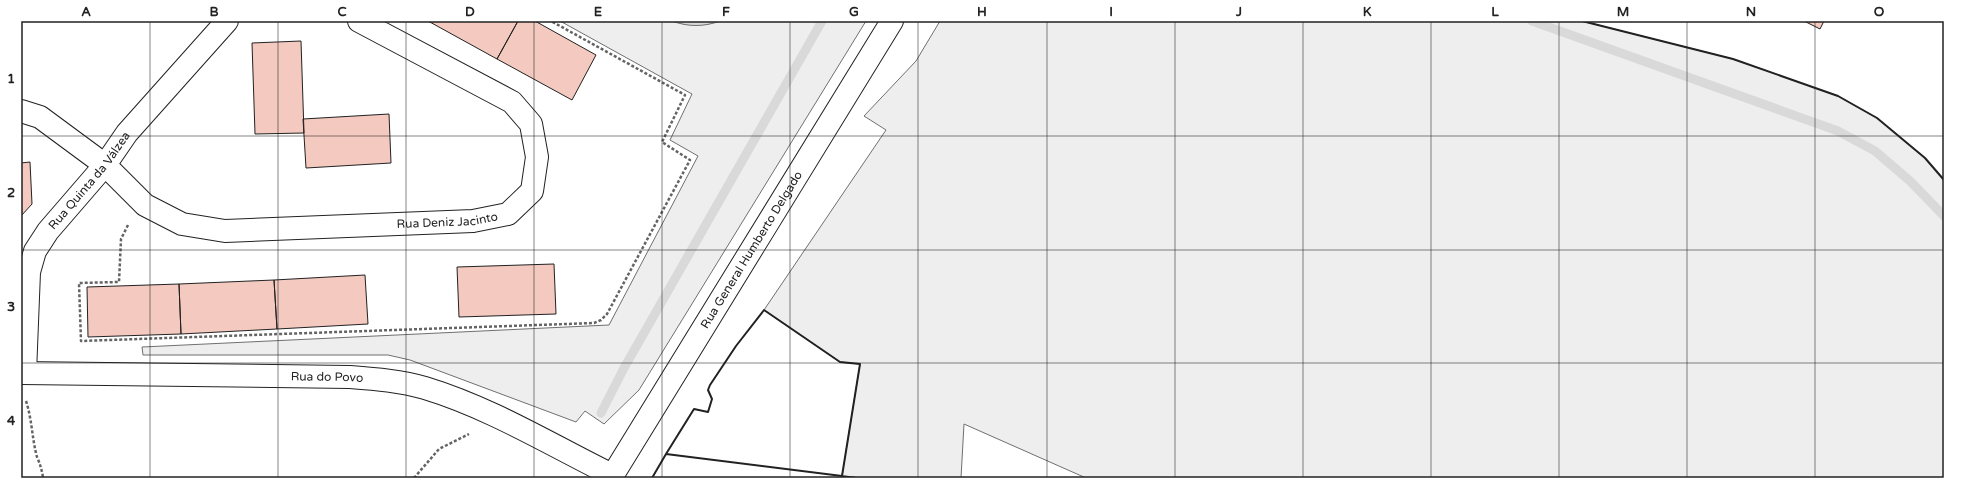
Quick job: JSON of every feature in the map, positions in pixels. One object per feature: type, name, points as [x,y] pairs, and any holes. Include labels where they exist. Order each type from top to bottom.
[{"type":"street","name":"Rua Quinta da Válzea","points":[[23,373],[29,272],[35,251],[48,231],[105,165],[126,133],[227,21]]},
{"type":"street","name":"Rua Deniz Jacinto","points":[[21,111],[40,117],[105,165],[145,204],[182,224],[225,231],[473,221],[508,214],[532,191],[537,157],[531,124],[512,102],[359,21]]},
{"type":"street","name":"Rua General Humberto Delgado","points":[[612,477],[892,21]]},
{"type":"street","name":"Rua do Povo","points":[[23,373],[350,377],[387,380],[424,388],[459,400],[500,419],[612,477]]},
{"type":"path","points":[[145,204],[126,227],[120,239],[119,282],[79,283],[80,341],[594,323],[601,320],[607,314],[690,160],[662,142],[685,95],[551,21]]},
{"type":"path","points":[[23,373],[23,394],[30,416],[37,457],[42,468],[43,478]]},
{"type":"path","points":[[414,478],[439,449],[500,419]]},
{"type":"shaded area","points":[[560,21],[866,21],[639,390],[604,424],[585,411],[576,422],[410,360],[388,355],[143,355],[142,347],[609,325],[698,156],[670,140],[692,94]]},
{"type":"shaded area","points":[[672,21],[720,21],[696,26]]},
{"type":"shaded area","points":[[940,21],[1582,21],[1733,59],[1838,96],[1877,118],[1925,158],[1944,180],[1944,478],[1086,478],[964,424],[961,478],[857,478],[842,476],[860,364],[840,362],[764,310],[886,130],[864,116],[916,61]]},
{"type":"building","points":[[428,21],[518,21],[497,59]]},
{"type":"building","points":[[518,21],[535,21],[596,55],[572,100],[497,59]]},
{"type":"building","points":[[1804,21],[1824,21],[1820,29]]},
{"type":"building","points":[[301,41],[304,133],[255,134],[252,43]]},
{"type":"building","points":[[389,114],[391,163],[306,168],[303,119]]},
{"type":"building","points":[[30,162],[32,204],[21,216],[21,163]]},
{"type":"building","points":[[554,264],[556,314],[459,317],[457,267]]},
{"type":"building","points":[[365,275],[368,324],[277,329],[274,280]]},
{"type":"building","points":[[274,280],[277,329],[181,334],[179,284]]},
{"type":"building","points":[[179,284],[181,334],[88,337],[87,287]]},
{"type":"waterway","points":[[601,413],[624,368],[822,21]]},
{"type":"waterway","points":[[1532,21],[1838,131],[1875,151],[1910,181],[1944,216]]},
{"type":"wall","points":[[1582,21],[1733,59],[1838,96],[1877,118],[1925,158],[1944,180]]},
{"type":"wall","points":[[764,310],[840,362],[860,364],[842,476],[666,454],[694,409],[708,412],[712,399],[708,390],[710,385],[736,346],[764,310]]},
{"type":"wall","points":[[652,478],[666,454]]},
{"type":"wall","points":[[841,476],[857,478]]}]
